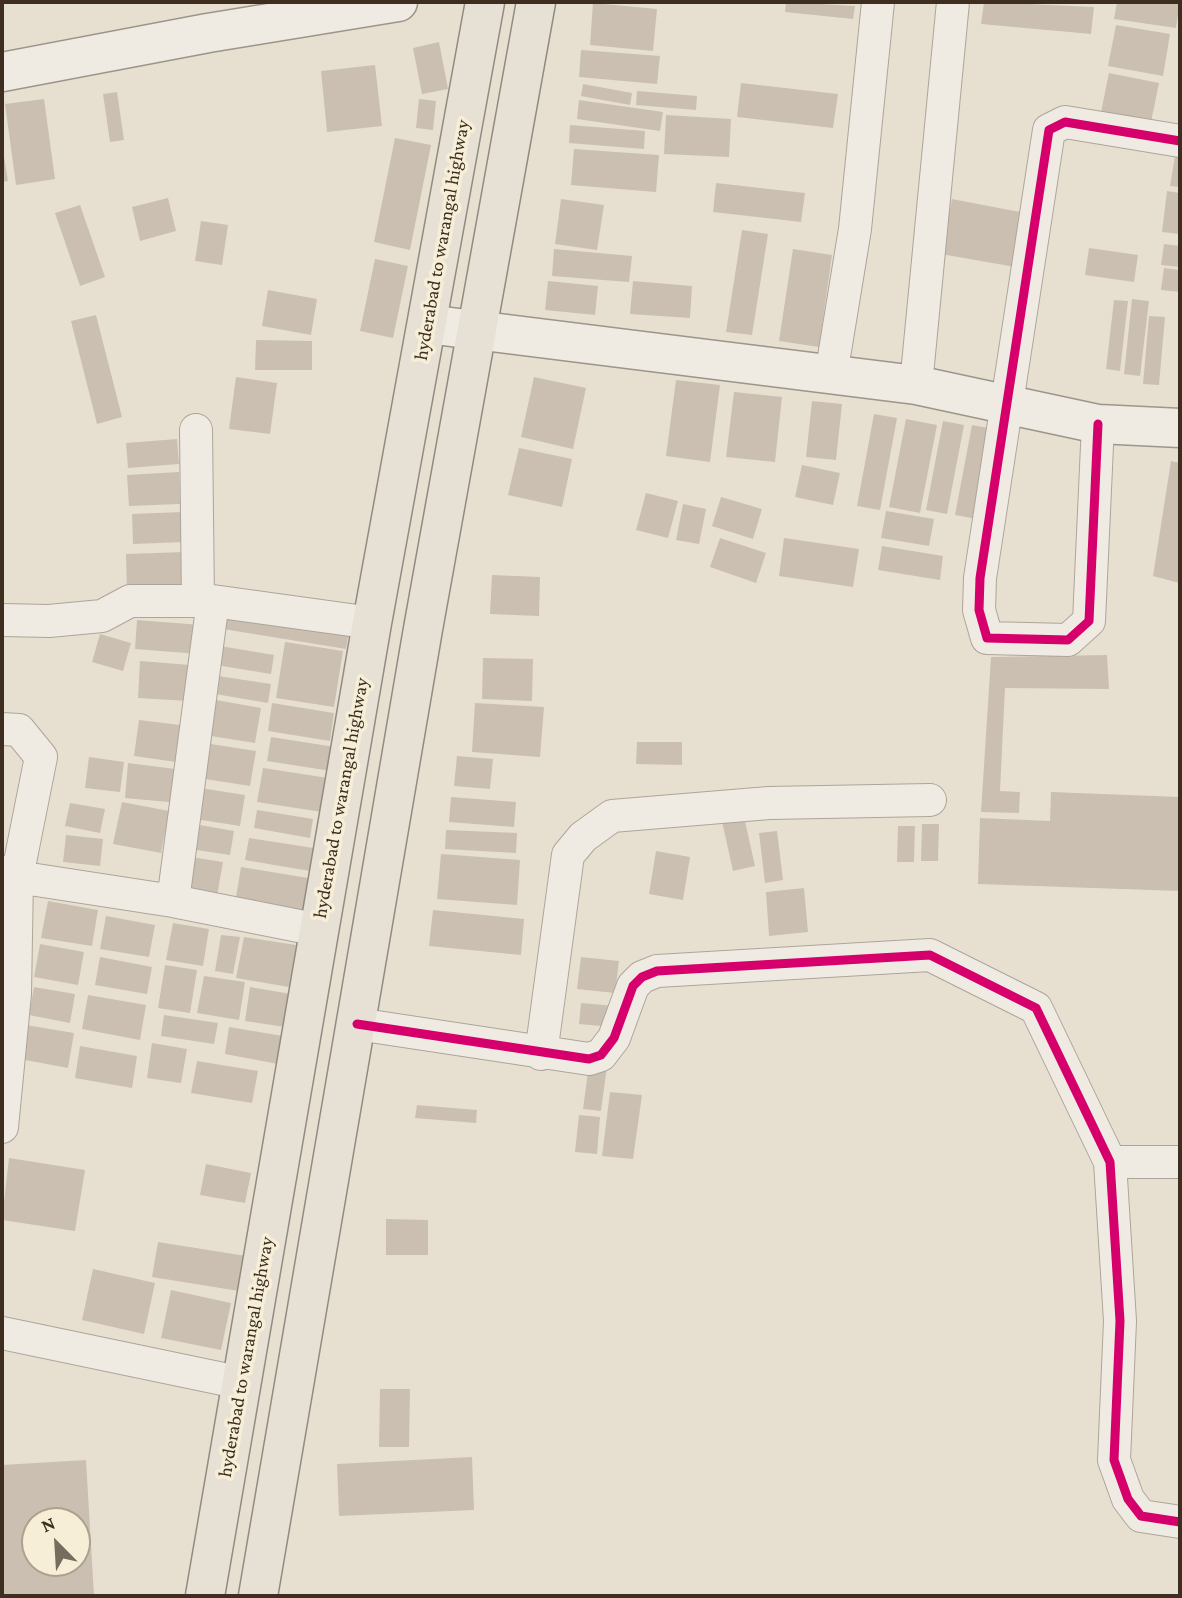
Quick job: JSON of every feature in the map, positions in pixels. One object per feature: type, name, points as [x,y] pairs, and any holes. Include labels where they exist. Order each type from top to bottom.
[{"type":"main road","name":"hyderabad to warangal highway","points":[[205,1596],[372,624],[485,2]]},
{"type":"main road","points":[[258,1596],[421,643],[536,2]]},
{"type":"street","points":[[2,72],[208,33],[398,2]]},
{"type":"street","points":[[831,375],[855,229],[878,2]]},
{"type":"street","points":[[916,385],[953,2]]},
{"type":"street","points":[[1098,424],[1088,621],[1068,640],[987,638],[979,610],[980,578],[1004,405],[1049,130],[1065,122],[1180,141]]},
{"type":"street","points":[[427,324],[916,385],[1098,424],[1180,428]]},
{"type":"street","points":[[173,901],[205,601],[196,430]]},
{"type":"street","points":[[2,620],[50,621],[102,616],[130,601],[205,601],[372,624]]},
{"type":"street","points":[[2,729],[19,730],[41,757],[9,874],[9,993],[2,1127]]},
{"type":"street","points":[[541,1054],[568,855],[583,837],[612,816],[769,803],[930,800]]},
{"type":"street","points":[[9,874],[173,901],[319,930]]},
{"type":"street","points":[[357,1024],[541,1054],[589,1059],[601,1055],[614,1038],[633,986],[642,977],[657,971],[930,955],[1036,1008],[1110,1162],[1120,1321],[1114,1460],[1128,1499],[1141,1516],[1180,1522]]},
{"type":"street","points":[[1110,1162],[1180,1162]]},
{"type":"street","points":[[2,1333],[242,1382]]},
{"type":"building","points":[[786,2],[855,6],[853,19],[785,12]]},
{"type":"building","points":[[984,2],[1094,7],[1091,34],[981,24]]},
{"type":"building","points":[[1117,2],[1180,2],[1176,28],[1114,19]]},
{"type":"building","points":[[593,3],[657,9],[653,51],[590,45]]},
{"type":"building","points":[[1116,25],[1170,34],[1163,76],[1108,66]]},
{"type":"building","points":[[439,42],[448,89],[422,94],[413,48]]},
{"type":"building","points":[[581,50],[660,56],[657,84],[579,77]]},
{"type":"building","points":[[375,65],[382,126],[327,132],[321,71]]},
{"type":"building","points":[[1109,73],[1159,83],[1151,122],[1101,112]]},
{"type":"building","points":[[741,83],[838,94],[833,128],[737,117]]},
{"type":"building","points":[[583,84],[632,93],[630,105],[581,96]]},
{"type":"building","points":[[637,91],[697,96],[696,110],[636,105]]},
{"type":"building","points":[[117,92],[124,140],[110,142],[103,94]]},
{"type":"building","points":[[44,99],[55,179],[16,185],[5,104]]},
{"type":"building","points":[[419,99],[436,101],[433,130],[416,128]]},
{"type":"building","points":[[579,100],[663,112],[660,131],[577,119]]},
{"type":"building","points":[[666,115],[731,119],[729,157],[664,154]]},
{"type":"building","points":[[570,125],[645,131],[644,149],[569,143]]},
{"type":"building","points":[[395,138],[431,145],[410,250],[374,242]]},
{"type":"building","points":[[2,144],[8,181],[2,182]]},
{"type":"building","points":[[574,149],[659,155],[656,192],[571,185]]},
{"type":"building","points":[[1175,156],[1180,157],[1180,187],[1170,186]]},
{"type":"building","points":[[716,183],[805,193],[801,222],[713,212]]},
{"type":"building","points":[[1167,191],[1180,193],[1180,234],[1162,232]]},
{"type":"building","points":[[168,198],[176,231],[140,241],[132,207]]},
{"type":"building","points":[[561,199],[604,205],[597,250],[555,244]]},
{"type":"building","points":[[952,199],[1025,213],[1015,267],[941,254]]},
{"type":"building","points":[[80,205],[105,277],[80,286],[55,213]]},
{"type":"building","points":[[201,221],[228,225],[222,265],[195,261]]},
{"type":"building","points":[[742,230],[768,234],[752,335],[726,332]]},
{"type":"building","points":[[1164,244],[1180,246],[1180,267],[1161,265]]},
{"type":"building","points":[[1089,248],[1138,255],[1134,282],[1085,275]]},
{"type":"building","points":[[554,249],[632,256],[629,282],[552,276]]},
{"type":"building","points":[[793,249],[832,255],[819,347],[779,341]]},
{"type":"building","points":[[375,259],[408,266],[393,338],[360,331]]},
{"type":"building","points":[[1164,268],[1180,270],[1180,292],[1161,290]]},
{"type":"building","points":[[548,281],[598,286],[595,315],[545,310]]},
{"type":"building","points":[[633,281],[692,286],[690,318],[630,314]]},
{"type":"building","points":[[268,290],[317,299],[311,335],[262,326]]},
{"type":"building","points":[[1132,299],[1149,301],[1140,376],[1124,374]]},
{"type":"building","points":[[1114,300],[1128,301],[1120,371],[1106,369]]},
{"type":"building","points":[[96,315],[122,417],[97,424],[71,321]]},
{"type":"building","points":[[1149,316],[1165,317],[1159,385],[1143,384]]},
{"type":"building","points":[[256,340],[312,341],[312,370],[255,370]]},
{"type":"building","points":[[236,377],[277,383],[270,434],[229,429]]},
{"type":"building","points":[[534,377],[586,388],[573,449],[521,437]]},
{"type":"building","points":[[676,380],[720,385],[710,462],[666,456]]},
{"type":"building","points":[[734,392],[782,397],[775,462],[726,457]]},
{"type":"building","points":[[812,401],[842,404],[836,460],[806,457]]},
{"type":"building","points":[[874,414],[897,418],[880,510],[857,506]]},
{"type":"building","points":[[906,419],[937,425],[920,513],[889,507]]},
{"type":"building","points":[[943,421],[964,425],[947,514],[926,510]]},
{"type":"building","points":[[972,425],[994,429],[977,519],[955,515]]},
{"type":"building","points":[[177,439],[179,464],[128,468],[126,443]]},
{"type":"building","points":[[519,448],[572,459],[562,507],[508,495]]},
{"type":"building","points":[[1171,461],[1180,463],[1179,583],[1153,576]]},
{"type":"building","points":[[802,465],[840,473],[833,505],[795,497]]},
{"type":"building","points":[[179,472],[180,504],[129,506],[127,475]]},
{"type":"building","points":[[646,493],[678,501],[668,538],[636,530]]},
{"type":"building","points":[[721,497],[762,509],[753,539],[712,526]]},
{"type":"building","points":[[683,504],[706,509],[699,544],[676,540]]},
{"type":"building","points":[[886,511],[934,519],[929,546],[881,538]]},
{"type":"building","points":[[182,512],[184,542],[133,544],[132,514]]},
{"type":"building","points":[[720,538],[766,553],[756,583],[710,567]]},
{"type":"building","points":[[784,538],[859,549],[853,587],[779,576]]},
{"type":"building","points":[[882,546],[943,556],[940,580],[878,570]]},
{"type":"building","points":[[184,552],[185,594],[127,597],[126,554]]},
{"type":"building","points":[[492,575],[540,577],[539,616],[490,614]]},
{"type":"building","points":[[220,609],[349,630],[346,649],[217,628]]},
{"type":"building","points":[[137,620],[201,625],[199,654],[135,649]]},
{"type":"building","points":[[100,634],[131,643],[123,671],[92,662]]},
{"type":"building","points":[[285,642],[343,651],[334,707],[276,698]]},
{"type":"building","points":[[220,646],[274,655],[271,674],[216,665]]},
{"type":"building","points":[[1107,655],[1109,689],[1005,688],[1000,791],[1020,792],[1019,813],[981,812],[991,657]]},
{"type":"building","points":[[483,658],[533,659],[532,701],[482,699]]},
{"type":"building","points":[[140,661],[190,665],[188,701],[138,698]]},
{"type":"building","points":[[218,676],[271,684],[268,703],[215,694]]},
{"type":"building","points":[[216,700],[261,708],[255,743],[211,736]]},
{"type":"building","points":[[272,703],[334,713],[330,741],[268,731]]},
{"type":"building","points":[[475,703],[544,707],[540,757],[472,752]]},
{"type":"building","points":[[139,720],[188,726],[183,763],[134,756]]},
{"type":"building","points":[[271,737],[335,747],[331,771],[267,761]]},
{"type":"building","points":[[637,742],[682,742],[682,765],[636,764]]},
{"type":"building","points":[[211,744],[256,751],[250,786],[205,779]]},
{"type":"building","points":[[457,756],[493,759],[490,789],[454,786]]},
{"type":"building","points":[[89,757],[124,762],[120,792],[85,788]]},
{"type":"building","points":[[128,763],[183,770],[179,803],[125,798]]},
{"type":"building","points":[[263,768],[328,778],[322,812],[257,802]]},
{"type":"building","points":[[200,788],[245,795],[240,826],[195,819]]},
{"type":"building","points":[[1051,792],[1180,797],[1180,891],[978,884],[980,818],[1050,821]]},
{"type":"building","points":[[451,797],[516,802],[514,827],[449,822]]},
{"type":"building","points":[[122,802],[169,811],[161,853],[113,844]]},
{"type":"building","points":[[70,803],[105,809],[100,833],[65,826]]},
{"type":"building","points":[[257,810],[313,819],[310,838],[254,828]]},
{"type":"building","points":[[743,812],[755,866],[733,871],[721,817]]},
{"type":"building","points":[[194,824],[234,831],[230,855],[190,849]]},
{"type":"building","points":[[922,824],[939,824],[938,861],[921,861]]},
{"type":"building","points":[[898,826],[915,826],[914,862],[897,862]]},
{"type":"building","points":[[446,830],[517,833],[516,853],[445,849]]},
{"type":"building","points":[[777,831],[783,880],[765,883],[759,833]]},
{"type":"building","points":[[66,835],[103,839],[100,866],[63,862]]},
{"type":"building","points":[[249,838],[320,849],[316,872],[245,860]]},
{"type":"building","points":[[656,851],[690,857],[683,900],[649,894]]},
{"type":"building","points":[[441,854],[520,860],[517,905],[437,899]]},
{"type":"building","points":[[191,857],[223,862],[217,896],[185,891]]},
{"type":"building","points":[[241,867],[314,879],[308,914],[235,903]]},
{"type":"building","points":[[804,888],[808,932],[769,936],[766,892]]},
{"type":"building","points":[[48,901],[98,910],[92,946],[41,938]]},
{"type":"building","points":[[433,910],[524,919],[521,955],[429,946]]},
{"type":"building","points":[[106,916],[155,925],[149,957],[100,949]]},
{"type":"building","points":[[173,923],[209,929],[203,966],[166,960]]},
{"type":"building","points":[[221,935],[240,937],[233,974],[215,971]]},
{"type":"building","points":[[244,937],[296,945],[289,987],[236,978]]},
{"type":"building","points":[[40,944],[84,952],[78,985],[34,977]]},
{"type":"building","points":[[100,957],[152,967],[147,994],[95,985]]},
{"type":"building","points":[[581,957],[619,961],[615,993],[577,989]]},
{"type":"building","points":[[165,965],[197,970],[190,1013],[158,1008]]},
{"type":"building","points":[[204,976],[245,982],[239,1020],[197,1013]]},
{"type":"building","points":[[34,987],[75,994],[70,1023],[29,1015]]},
{"type":"building","points":[[250,987],[291,994],[285,1027],[245,1021]]},
{"type":"building","points":[[88,995],[146,1005],[140,1040],[82,1029]]},
{"type":"building","points":[[581,1003],[615,1006],[613,1027],[579,1024]]},
{"type":"building","points":[[164,1015],[218,1023],[214,1044],[161,1036]]},
{"type":"building","points":[[26,1025],[74,1033],[68,1068],[20,1059]]},
{"type":"building","points":[[229,1027],[283,1036],[278,1064],[225,1054]]},
{"type":"building","points":[[152,1043],[187,1049],[181,1083],[147,1078]]},
{"type":"building","points":[[80,1046],[137,1056],[132,1088],[75,1078]]},
{"type":"building","points":[[197,1061],[258,1071],[252,1103],[191,1093]]},
{"type":"building","points":[[589,1064],[607,1066],[601,1111],[583,1109]]},
{"type":"building","points":[[610,1092],[642,1095],[633,1159],[602,1156]]},
{"type":"building","points":[[417,1105],[477,1110],[476,1123],[415,1118]]},
{"type":"building","points":[[579,1115],[600,1117],[597,1154],[575,1152]]},
{"type":"building","points":[[9,1158],[85,1170],[75,1231],[2,1220]]},
{"type":"building","points":[[206,1164],[251,1173],[245,1203],[200,1195]]},
{"type":"building","points":[[386,1219],[428,1220],[428,1255],[386,1255]]},
{"type":"building","points":[[158,1242],[246,1256],[239,1291],[152,1277]]},
{"type":"building","points":[[93,1269],[155,1283],[144,1334],[82,1320]]},
{"type":"building","points":[[171,1290],[231,1303],[221,1350],[161,1338]]},
{"type":"building","points":[[380,1389],[410,1389],[409,1447],[379,1447]]},
{"type":"building","points":[[472,1457],[474,1510],[339,1516],[337,1464]]},
{"type":"building","points":[[86,1460],[89,1507],[21,1507],[21,1577],[91,1577],[91,1545],[94,1596],[2,1596],[2,1465]]},
{"type":"cycle path","points":[[1098,424],[1089,621],[1068,640],[987,638],[979,610],[980,578],[1049,130],[1065,122],[1180,141]]},
{"type":"cycle path","points":[[357,1024],[589,1059],[601,1055],[614,1038],[633,986],[642,977],[657,971],[930,955],[1036,1008],[1110,1162],[1120,1321],[1114,1460],[1128,1499],[1141,1516],[1180,1522]]}]
